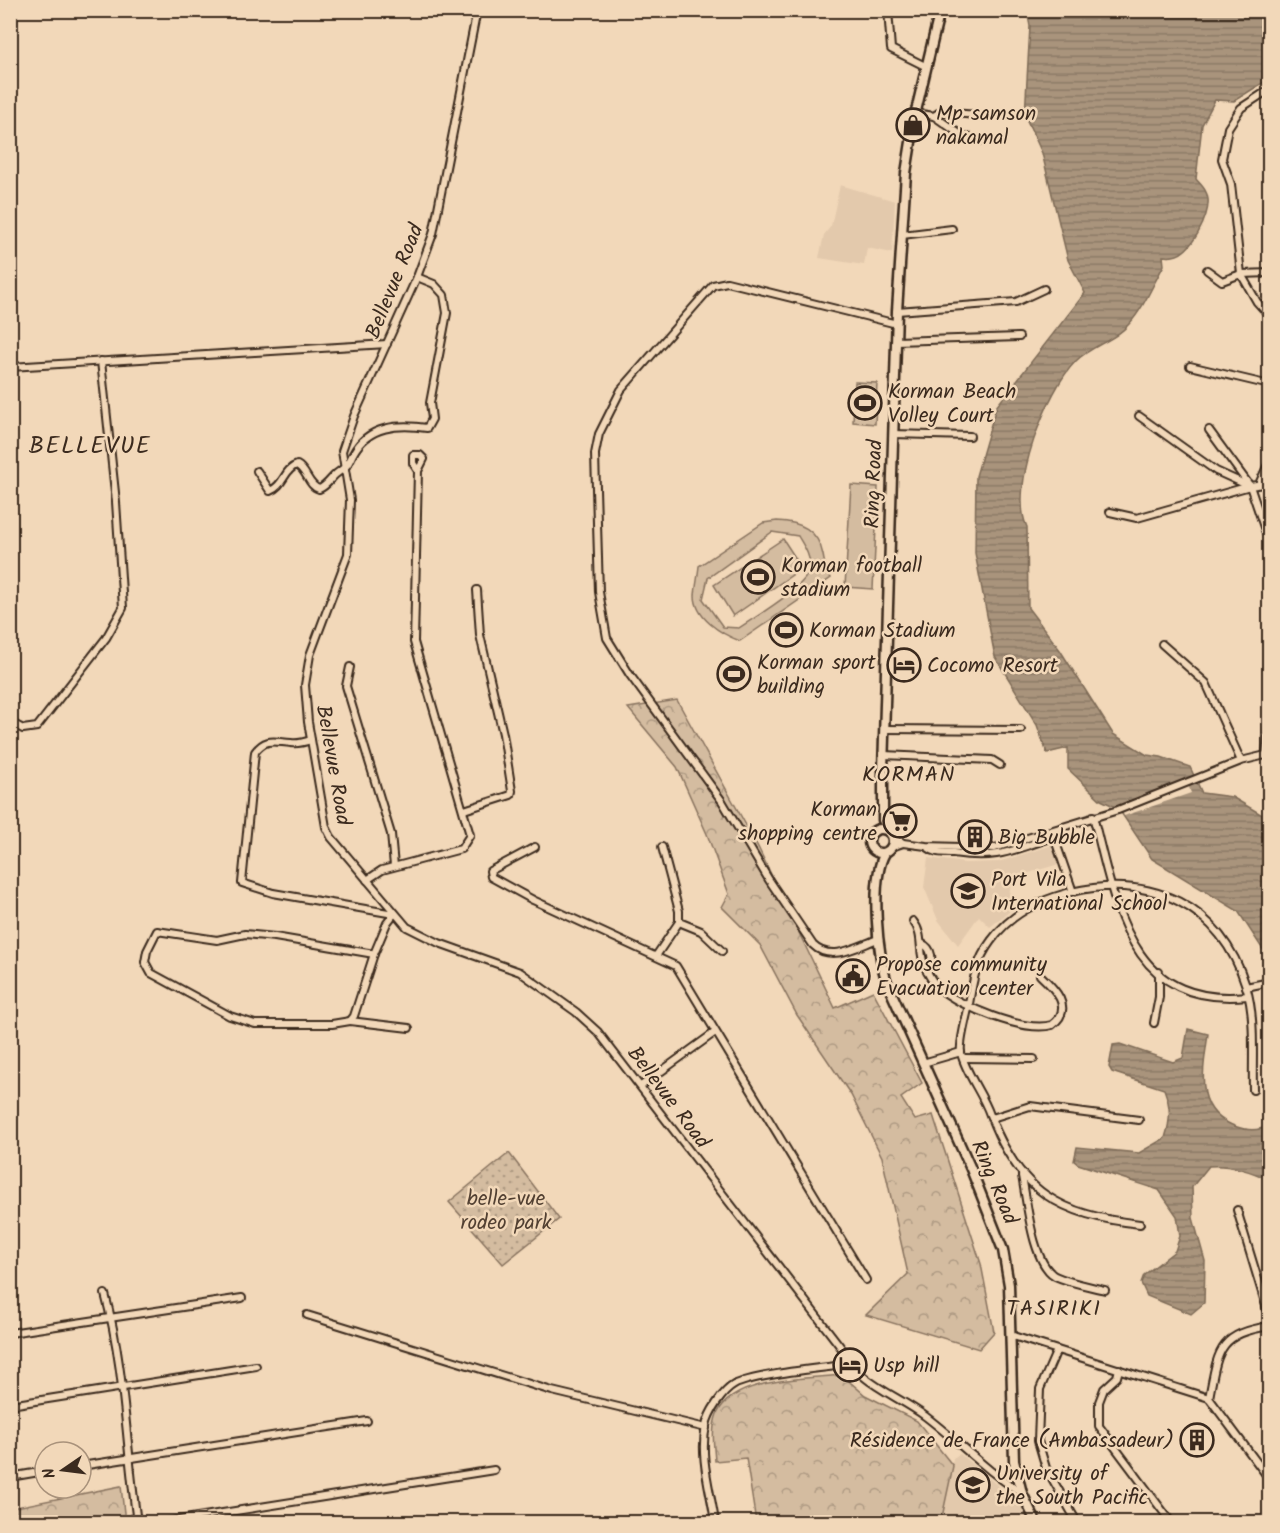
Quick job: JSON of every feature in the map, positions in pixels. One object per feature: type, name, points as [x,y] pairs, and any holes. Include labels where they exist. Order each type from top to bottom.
[{"type":"main road","name":"Ring Road","points":[[890,833],[883,819],[897,311],[907,163],[925,66],[940,10]]},
{"type":"main road","points":[[875,831],[882,829],[890,833],[888,850],[874,851],[869,840],[875,831],[883,819]]},
{"type":"main road","name":"Ring Road","points":[[879,866],[888,850]]},
{"type":"main road","name":"Ring Road","points":[[874,851],[879,866],[878,939],[883,973],[1003,1250],[1010,1285],[1014,1461],[1023,1494],[1036,1522]]},
{"type":"street","name":"Bellevue Road","points":[[477,10],[433,234],[417,277],[346,433],[342,451],[343,470],[350,500],[348,554],[308,667],[305,704],[326,827],[330,837],[394,914],[422,936],[520,972],[553,995],[598,1032],[852,1364],[877,1388],[924,1415],[1003,1482],[1023,1494]]},
{"type":"street","points":[[888,10],[891,49],[925,66]]},
{"type":"street","points":[[1268,314],[1257,302],[1241,274],[1231,184],[1222,152],[1228,128],[1241,108],[1269,89]]},
{"type":"street","points":[[934,116],[940,112],[990,116]]},
{"type":"street","points":[[915,113],[934,116],[961,135],[984,141]]},
{"type":"street","points":[[902,235],[952,229]]},
{"type":"street","points":[[1207,270],[1222,281],[1241,274],[1269,273]]},
{"type":"street","points":[[257,471],[270,491],[281,484],[287,472],[297,465],[302,468],[315,488],[324,487],[350,466],[353,454],[368,435],[387,427],[407,425],[427,428],[432,419],[430,403],[447,314],[444,294],[434,284],[417,277]]},
{"type":"street","points":[[878,939],[835,953],[821,952],[813,945],[769,880],[722,801],[630,675],[607,638],[599,592],[596,454],[599,434],[621,390],[713,285],[727,282],[897,324]]},
{"type":"street","points":[[897,311],[1016,302],[1044,288]]},
{"type":"street","points":[[896,341],[1019,336]]},
{"type":"street","points":[[10,367],[387,344]]},
{"type":"street","points":[[10,722],[22,729],[37,727],[106,638],[123,608],[116,502],[100,361]]},
{"type":"street","points":[[1190,366],[1269,385]]},
{"type":"street","points":[[1139,416],[1216,471],[1250,486]]},
{"type":"street","points":[[1209,430],[1250,486],[1269,545]]},
{"type":"street","points":[[893,434],[970,436]]},
{"type":"street","points":[[1259,484],[1269,460]]},
{"type":"street","points":[[367,880],[374,874],[394,866],[454,851],[466,845],[470,835],[414,642],[418,471]]},
{"type":"street","points":[[1110,512],[1137,518],[1250,486],[1269,483]]},
{"type":"street","points":[[464,810],[511,795],[512,791],[503,734],[483,650],[477,590]]},
{"type":"street","points":[[1162,644],[1206,683],[1241,761]]},
{"type":"street","points":[[350,667],[346,686],[390,834],[394,866]]},
{"type":"street","points":[[890,833],[903,843],[976,849],[997,847],[1118,810],[1241,761],[1268,755],[1269,714]]},
{"type":"street","points":[[885,729],[1021,730]]},
{"type":"street","points":[[311,740],[291,743],[270,741],[261,744],[255,752],[242,883],[273,892],[394,914],[383,931],[350,1022]]},
{"type":"street","points":[[884,755],[992,760],[1000,765]]},
{"type":"street","points":[[1093,816],[1111,885],[1128,936],[1144,959],[1171,982],[1196,993],[1221,997],[1248,996]]},
{"type":"street","points":[[1047,831],[1048,838]]},
{"type":"street","points":[[926,846],[934,853],[998,856],[1054,837],[1073,892]]},
{"type":"street","points":[[1023,838],[1029,845]]},
{"type":"street","points":[[888,850],[903,843]]},
{"type":"street","points":[[1011,843],[1014,851]]},
{"type":"street","points":[[535,847],[490,871],[491,877],[542,904],[676,966],[714,1033],[755,1094],[866,1280]]},
{"type":"street","points":[[656,956],[679,922],[679,911],[662,847]]},
{"type":"street","points":[[997,847],[998,856]]},
{"type":"street","points":[[976,849],[976,856]]},
{"type":"street","points":[[1140,1224],[1112,1221],[1052,1201],[1022,1175],[1008,1154],[962,1055],[970,984],[977,965],[998,932],[1027,908],[1073,892],[1111,885],[1141,888],[1170,897],[1203,917],[1224,940],[1246,987],[1252,1018],[1252,1090]]},
{"type":"street","points":[[913,921],[918,927],[921,943],[920,954],[927,972],[940,989],[979,1011],[1025,1024],[1052,1025],[1062,1014],[1062,1003],[1056,991],[1040,975]]},
{"type":"street","points":[[679,922],[701,931],[722,951]]},
{"type":"street","points":[[374,954],[275,937],[244,934],[217,940],[157,931],[147,951],[145,962],[151,973],[238,1020],[255,1024],[291,1025],[350,1022],[409,1028]]},
{"type":"street","points":[[921,943],[927,947],[932,956],[927,972]]},
{"type":"street","points":[[1154,1023],[1159,997],[1159,972]]},
{"type":"street","points":[[1246,987],[1269,982]]},
{"type":"street","points":[[641,1086],[714,1033]]},
{"type":"street","points":[[923,1063],[962,1055],[1034,1059]]},
{"type":"street","points":[[992,1118],[1030,1106],[1139,1120]]},
{"type":"street","points":[[1022,1175],[1037,1246],[1047,1269],[1062,1279],[1105,1290]]},
{"type":"street","points":[[1238,1210],[1269,1319]]},
{"type":"street","points":[[105,1294],[118,1346],[128,1458],[138,1522]]},
{"type":"street","points":[[10,1333],[242,1298]]},
{"type":"street","points":[[307,1315],[552,1391],[705,1428]]},
{"type":"street","points":[[1209,1398],[1223,1344],[1236,1334],[1269,1326]]},
{"type":"street","points":[[1010,1335],[1209,1398],[1269,1480]]},
{"type":"street","points":[[1057,1350],[1040,1389],[1038,1441],[1046,1467],[1077,1522]]},
{"type":"street","points":[[715,1522],[705,1462],[705,1428],[711,1414],[734,1385],[852,1364]]},
{"type":"street","points":[[10,1405],[256,1366]]},
{"type":"street","points":[[1119,1369],[1117,1377],[1104,1389],[1099,1402],[1099,1426],[1171,1522]]},
{"type":"street","points":[[93,1464],[367,1421]]},
{"type":"street","points":[[166,1522],[494,1470]]},
{"type":"street","points":[[10,1477],[33,1473]]},
{"type":"shaded area","points":[[1027,11],[1269,11],[1269,79],[1234,101],[1215,100],[1202,125],[1196,179],[1208,199],[1203,224],[1193,242],[1180,254],[1163,256],[1164,265],[1144,303],[1124,330],[1082,356],[1065,375],[1053,394],[1034,441],[1027,465],[1022,510],[1027,527],[1028,608],[1060,650],[1113,734],[1147,755],[1161,757],[1190,767],[1202,793],[1232,797],[1269,819],[1269,959],[1238,911],[1152,859],[1118,808],[1101,800],[1068,769],[1068,748],[1047,753],[1037,725],[995,657],[975,553],[976,476],[996,407],[1085,293],[1068,260],[1042,153],[1025,116],[1030,26]]},
{"type":"shaded area","points":[[840,185],[895,201],[892,253],[867,248],[864,265],[819,258],[824,235],[831,226]]},
{"type":"shaded area","name":"Port Vila International School","points":[[1053,845],[1059,864],[1019,876],[1011,882],[1009,896],[1014,908],[990,927],[979,916],[958,945],[938,920],[924,887],[928,858],[965,863],[998,862]]},
{"type":"shaded area","points":[[1188,1029],[1208,1034],[1203,1076],[1207,1101],[1213,1111],[1223,1120],[1249,1130],[1270,1125],[1269,1180],[1240,1169],[1209,1166],[1192,1187],[1193,1218],[1205,1261],[1204,1303],[1191,1314],[1147,1296],[1141,1283],[1144,1275],[1175,1251],[1180,1236],[1177,1216],[1159,1190],[1074,1161],[1077,1147],[1139,1153],[1165,1138],[1169,1113],[1164,1089],[1112,1072],[1109,1067],[1113,1045],[1120,1044],[1173,1062],[1183,1058]]},
{"type":"shaded area","name":"University of the South Pacific","points":[[960,1454],[1020,1504],[1029,1522],[941,1522],[953,1458]]},
{"type":"green space","name":"Korman Beach Volley Court","points":[[855,382],[877,383],[875,424],[853,422]]},
{"type":"green space","points":[[851,485],[878,487],[873,589],[845,587]]},
{"type":"green space","points":[[777,521],[793,523],[812,533],[821,546],[825,567],[831,578],[740,641],[710,624],[699,611],[695,595],[699,566],[763,523]],"holes":[[[772,532],[798,536],[810,563],[808,574],[801,583],[739,628],[723,627],[703,599],[708,578]]]},
{"type":"green space","name":"Korman football stadium","points":[[783,539],[802,568],[733,616],[714,585]]},
{"type":"green space","points":[[677,700],[758,847],[835,1008],[873,991],[922,1083],[901,1098],[915,1120],[933,1115],[981,1264],[994,1332],[979,1349],[866,1315],[908,1274],[882,1157],[851,1095],[797,1015],[760,945],[722,907],[729,894],[707,834],[677,767],[628,708]]},
{"type":"green space","name":"belle-vue rodeo park","points":[[509,1153],[559,1219],[503,1264],[449,1202]]},
{"type":"green space","points":[[842,1375],[865,1395],[917,1421],[953,1466],[941,1522],[756,1522],[746,1458],[715,1461],[713,1432],[717,1414],[726,1402],[755,1386],[791,1379]]},
{"type":"green space","points":[[121,1486],[125,1522],[11,1522],[11,1508],[51,1500],[93,1500],[93,1492]]},
{"type":"pier","points":[[1187,782],[1191,793],[1124,816],[1120,806]]},
{"type":"place","name":"Mp samson nakamal","points":[[913,125]]},
{"type":"place","name":"Korman Beach Volley Court","points":[[865,403]]},
{"type":"place","name":"Korman football stadium","points":[[758,577]]},
{"type":"place","name":"Korman Stadium","points":[[786,630]]},
{"type":"place","name":"Cocomo Resort","points":[[904,665]]},
{"type":"place","name":"Korman sport building","points":[[734,674]]},
{"type":"place","name":"Korman shopping centre","points":[[900,821]]},
{"type":"place","name":"Big Bubble","points":[[975,837]]},
{"type":"place","name":"Port Vila International School","points":[[968,891]]},
{"type":"place","name":"Propose community Evacuation center","points":[[853,976]]},
{"type":"place","name":"Usp hill","points":[[850,1365]]},
{"type":"place","name":"Résidence de France (Ambassadeur)","points":[[1197,1440]]},
{"type":"place","name":"University of the South Pacific","points":[[973,1485]]},
{"type":"district","name":"BELLEVUE","points":[[90,445]]},
{"type":"district","name":"KORMAN","points":[[909,773]]},
{"type":"district","name":"TASIRIKI","points":[[1054,1307]]}]
